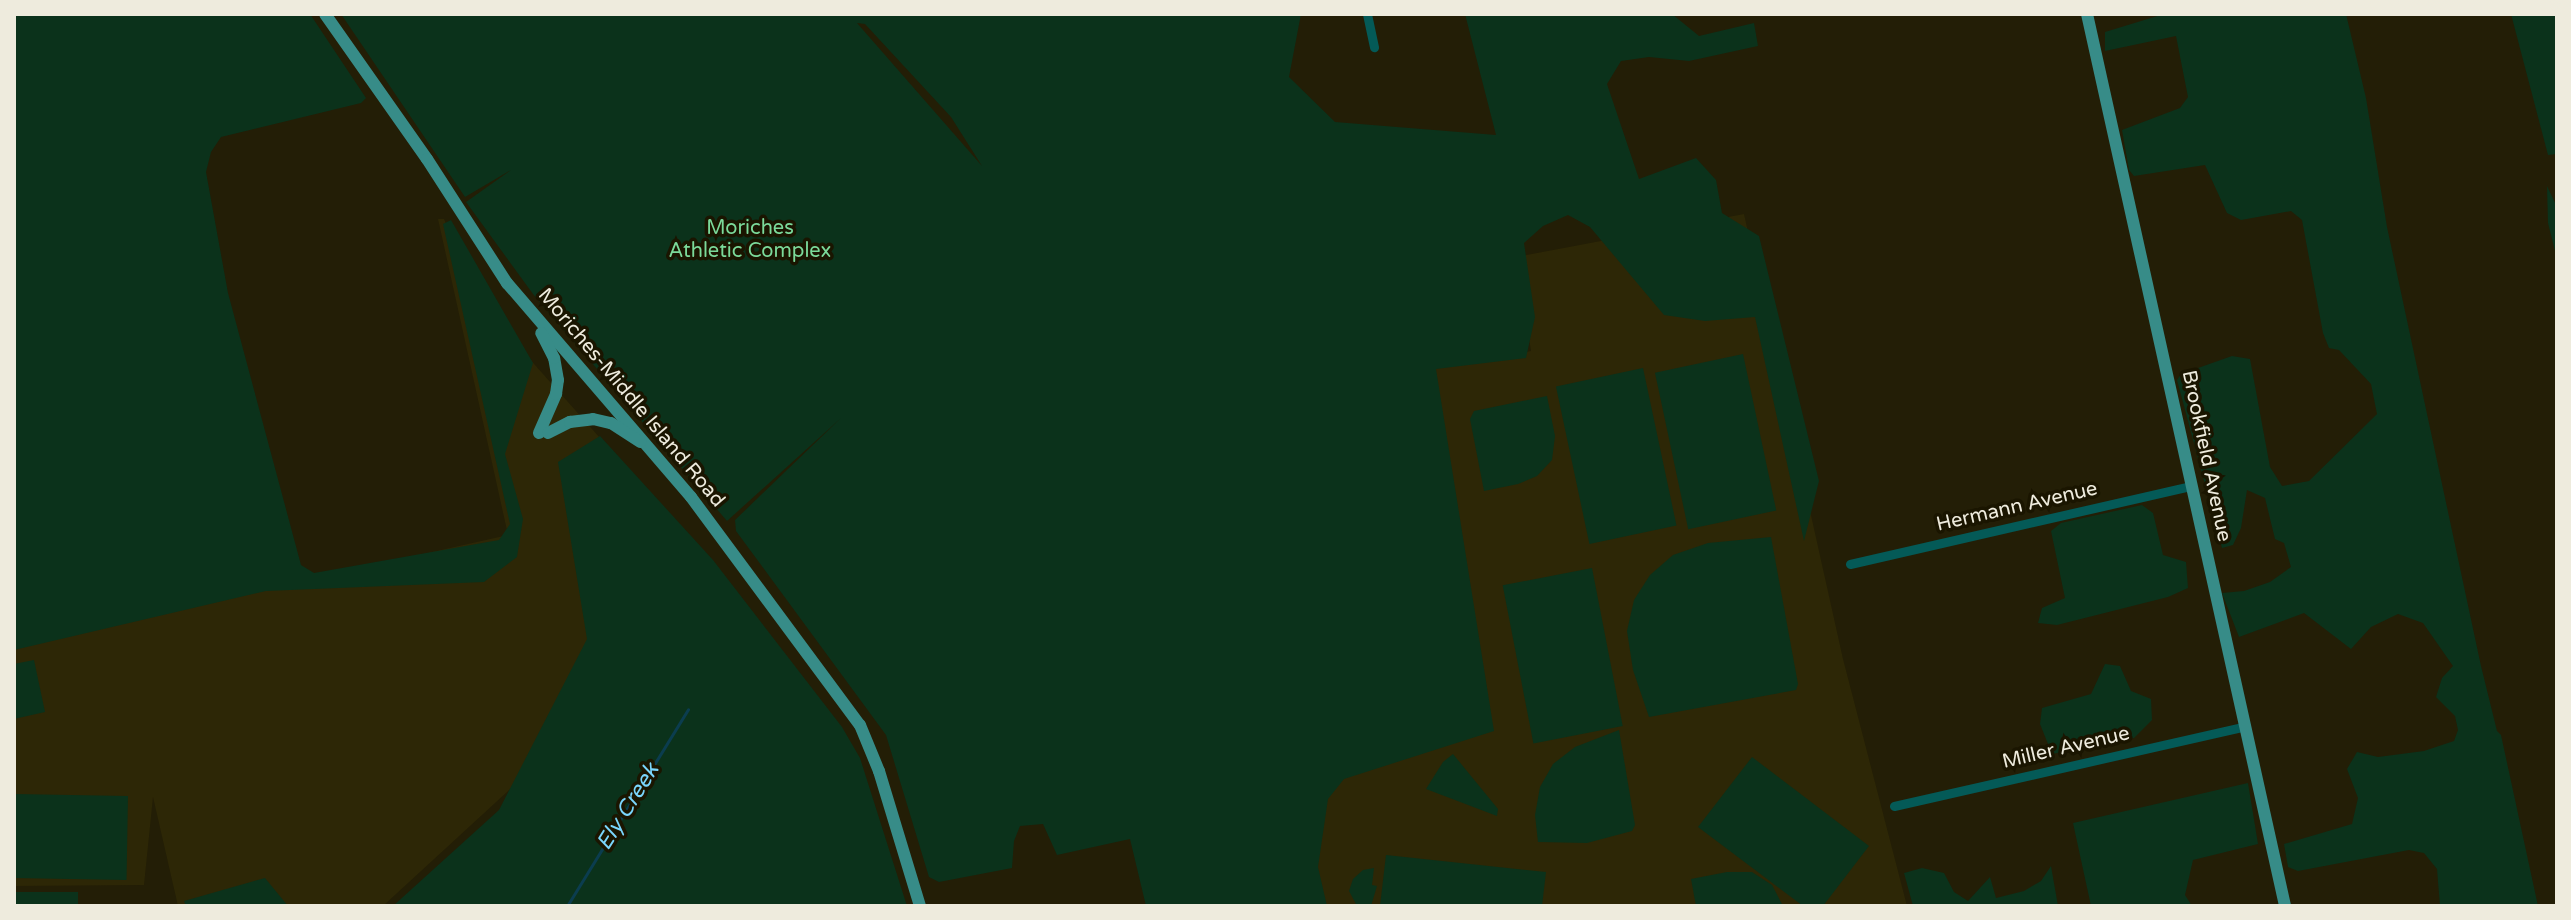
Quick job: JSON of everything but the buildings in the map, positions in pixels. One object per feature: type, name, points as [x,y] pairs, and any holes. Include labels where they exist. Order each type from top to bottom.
[{"type":"main road","name":"Moriches-Middle Island Road","points":[[325,14],[530,312],[654,450],[718,532],[865,734],[920,906]]},
{"type":"main road","name":"Brookfield Avenue","points":[[2087,14],[2285,906]]},
{"type":"main road","points":[[530,312],[554,358],[558,380],[543,433],[570,422],[593,419],[617,427],[654,450]]},
{"type":"street","points":[[1367,14],[1374,47]]},
{"type":"street","name":"Hermann Avenue","points":[[1850,564],[2191,486]]},
{"type":"street","name":"Miller Avenue","points":[[1894,806],[2246,726]]},
{"type":"shaded area","points":[[1744,214],[1843,659],[1907,906],[1321,906],[1294,776],[1422,371],[1531,351],[1516,257]]},
{"type":"shaded area","points":[[438,219],[444,219],[476,290],[535,365],[699,549],[557,746],[383,906],[178,906],[153,797],[144,885],[14,886],[14,646],[508,535]]},
{"type":"green space","points":[[14,14],[310,14],[366,98],[361,103],[221,137],[211,152],[206,172],[228,293],[301,565],[314,573],[499,540],[510,524],[443,224],[451,220],[533,363],[505,454],[523,519],[517,557],[484,582],[266,591],[14,650]]},
{"type":"green space","name":"Moriches Athletic Complex","points":[[341,14],[1301,14],[1289,77],[1335,122],[1496,135],[1465,14],[1672,14],[1699,36],[1754,23],[1758,46],[1689,61],[1649,57],[1621,61],[1607,84],[1639,179],[1696,158],[1716,180],[1722,213],[1759,236],[1819,481],[1804,541],[1755,317],[1705,321],[1664,315],[1590,227],[1568,215],[1543,226],[1524,243],[1535,317],[1526,358],[1436,369],[1494,731],[1344,779],[1328,799],[1318,867],[1327,906],[1146,906],[1130,839],[1057,855],[1043,824],[1020,826],[1014,841],[1012,868],[939,882],[929,877],[886,735],[736,531],[735,520],[841,418],[727,521],[533,294],[466,202],[511,170],[465,197]],"holes":[[[857,23],[865,24],[951,117],[982,166]]]},
{"type":"green space","points":[[2164,14],[2346,14],[2366,98],[2387,227],[2481,666],[2497,731],[2501,735],[2538,906],[2440,906],[2437,869],[2424,853],[2409,850],[2298,871],[2288,867],[2284,844],[2352,824],[2358,798],[2347,769],[2357,752],[2378,757],[2424,751],[2454,741],[2458,730],[2455,716],[2436,697],[2442,678],[2453,666],[2423,623],[2398,614],[2371,627],[2351,649],[2304,613],[2239,637],[2222,593],[2244,591],[2270,582],[2291,567],[2284,543],[2275,539],[2265,498],[2247,490],[2241,528],[2233,545],[2222,548],[2177,380],[2181,374],[2232,356],[2250,359],[2270,467],[2282,486],[2309,481],[2377,414],[2371,384],[2339,350],[2329,348],[2323,333],[2302,220],[2291,211],[2241,220],[2227,213],[2205,165],[2134,176],[2129,170],[2122,130],[2180,108],[2188,97],[2176,36],[2105,51],[2105,32]]},
{"type":"green space","points":[[2511,14],[2557,14],[2557,154],[2548,155]]},
{"type":"green space","points":[[2547,186],[2557,207],[2557,259],[2548,223]]},
{"type":"green space","points":[[1743,354],[1776,511],[1688,529],[1655,373]]},
{"type":"green space","points":[[1643,368],[1676,525],[1589,544],[1556,387]]},
{"type":"green space","points":[[1547,396],[1555,436],[1552,460],[1537,476],[1518,484],[1484,491],[1470,419],[1474,411]]},
{"type":"green space","points":[[600,436],[713,560],[842,727],[860,758],[907,906],[393,906],[499,810],[587,639],[558,462]]},
{"type":"green space","points":[[2142,505],[2153,513],[2163,555],[2186,562],[2188,588],[2168,597],[2057,625],[2038,623],[2042,608],[2065,598],[2051,531],[2061,523]]},
{"type":"green space","points":[[1771,537],[1798,684],[1796,690],[1649,717],[1633,670],[1627,631],[1634,600],[1650,575],[1673,555],[1708,543]]},
{"type":"green space","points":[[1592,568],[1623,726],[1533,743],[1503,585]]},
{"type":"green space","points":[[34,660],[45,712],[14,719],[14,664]]},
{"type":"green space","points":[[2105,664],[2120,666],[2131,691],[2151,699],[2152,720],[2134,738],[2052,754],[2040,724],[2042,708],[2091,694]]},
{"type":"green space","points":[[1619,730],[1635,825],[1632,831],[1587,843],[1538,842],[1535,815],[1540,787],[1553,764],[1575,747]]},
{"type":"green space","points":[[1453,754],[1498,809],[1497,816],[1426,789],[1443,762]]},
{"type":"green space","points":[[1752,757],[1869,846],[1823,906],[1803,906],[1698,827]]},
{"type":"green space","points":[[2248,783],[2258,844],[2193,860],[2185,895],[2192,906],[2091,906],[2073,823]]},
{"type":"green space","points":[[14,794],[128,796],[127,880],[14,878]]},
{"type":"green space","points":[[1386,855],[1546,872],[1542,906],[1380,906]]},
{"type":"green space","points":[[2051,866],[2058,906],[1913,906],[1904,873],[1922,868],[1944,873],[1954,892],[1968,901],[1990,877],[1996,898],[2024,891],[2041,881]]},
{"type":"green space","points":[[1374,868],[1372,885],[1377,886],[1371,906],[1357,906],[1349,891],[1353,879],[1363,870]]},
{"type":"green space","points":[[1727,872],[1752,872],[1772,885],[1783,906],[1696,906],[1691,879]]},
{"type":"green space","points":[[265,878],[288,906],[186,906],[184,901]]},
{"type":"green space","points":[[14,892],[78,892],[78,906],[14,906]]},
{"type":"waterway","name":"Ely Creek","points":[[567,906],[688,709]]}]
